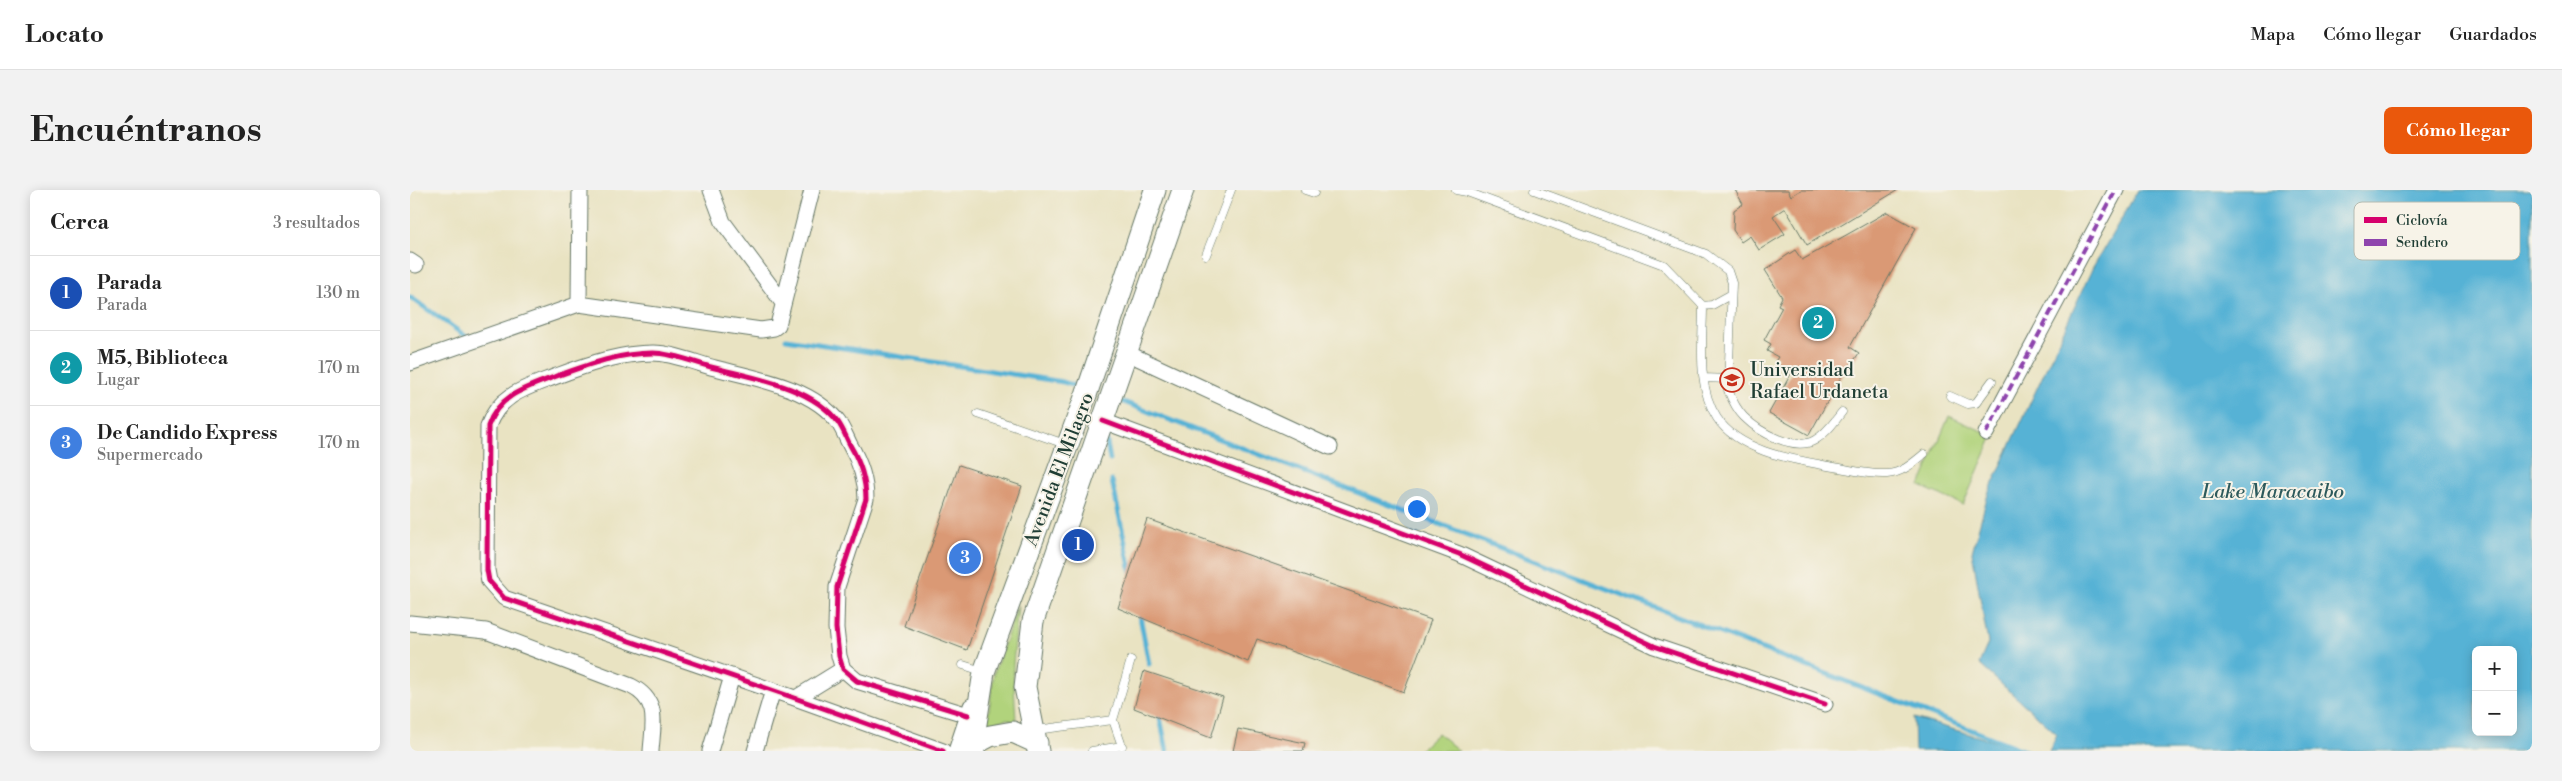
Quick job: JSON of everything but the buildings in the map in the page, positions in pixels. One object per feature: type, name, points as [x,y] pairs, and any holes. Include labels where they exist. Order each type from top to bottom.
[{"type":"main road","name":"Avenida El Milagro","points":[[966,749],[983,674],[1067,445],[1155,190]]},
{"type":"main road","name":"Avenida El Milagro","points":[[1036,741],[1025,687],[1034,621],[1183,190]]},
{"type":"main road","points":[[966,749],[990,736],[1013,732],[1036,741]]},
{"type":"street","points":[[579,304],[580,190]]},
{"type":"street","points":[[710,190],[727,228],[784,303]]},
{"type":"street","points":[[410,363],[579,304],[768,330],[778,325],[812,190]]},
{"type":"street","points":[[1986,433],[2116,190]]},
{"type":"street","points":[[943,751],[796,698],[504,598],[495,589],[487,570],[488,426],[493,412],[504,401],[522,389],[598,361],[626,354],[655,353],[777,384],[811,399],[837,421],[856,455],[866,484],[866,498],[837,587],[836,628],[843,669],[858,681],[968,715]]},
{"type":"street","points":[[1127,353],[1330,446]]},
{"type":"street","points":[[1103,421],[1459,554],[1654,646],[1825,704]]},
{"type":"street","points":[[410,623],[474,628],[498,635],[641,691],[653,711],[651,751]]},
{"type":"street","points":[[796,698],[843,669]]},
{"type":"street","points":[[966,749],[968,715],[983,674]]},
{"type":"street","points":[[710,751],[732,676]]},
{"type":"street","points":[[755,751],[772,690]]},
{"type":"lane","points":[[1206,255],[1231,190]]},
{"type":"lane","points":[[1305,190],[1314,193]]},
{"type":"lane","points":[[1456,190],[1467,192],[1664,265],[1702,306],[1704,378],[1709,403],[1723,426],[1734,436],[1788,459],[1864,472],[1889,474],[1907,468],[1924,454]]},
{"type":"lane","points":[[1534,190],[1706,254],[1728,271],[1732,283],[1730,295],[1728,390],[1734,405],[1744,418],[1763,431],[1789,443],[1814,441],[1827,431],[1842,412]]},
{"type":"lane","points":[[1702,306],[1712,305],[1730,295]]},
{"type":"lane","points":[[1704,378],[1728,379]]},
{"type":"lane","points":[[1950,396],[1968,404],[1976,403],[1992,381]]},
{"type":"lane","points":[[978,414],[1067,445]]},
{"type":"lane","points":[[1092,751],[1122,746],[1113,720],[1131,660]]},
{"type":"lane","points":[[963,665],[983,674]]},
{"type":"lane","points":[[1036,741],[1113,720]]},
{"type":"green space","points":[[1949,416],[1993,436],[1963,505],[1920,486]]},
{"type":"green space","points":[[1018,605],[1013,665],[1016,722],[1007,719],[987,725],[994,673]]},
{"type":"green space","points":[[1438,733],[1459,751],[1419,751]]},
{"type":"water","name":"Lake Maracaibo","points":[[2138,190],[2532,190],[2532,751],[2049,751],[2057,734],[1979,664],[1988,643],[1972,552],[1988,494],[2093,267]]},
{"type":"water","points":[[1914,718],[2028,751],[1915,751]]},
{"type":"waterway","points":[[410,297],[471,340]]},
{"type":"waterway","points":[[786,339],[1063,382],[1078,387]]},
{"type":"waterway","points":[[1121,401],[2026,751]]},
{"type":"waterway","points":[[1106,438],[1110,460]]},
{"type":"waterway","points":[[1112,481],[1132,576]]},
{"type":"waterway","points":[[1139,611],[1149,664]]},
{"type":"waterway","points":[[1159,713],[1167,751]]},
{"type":"marked path","points":[[1986,433],[2116,190]]},
{"type":"cycle path","points":[[943,751],[504,598],[489,581],[487,570],[488,426],[493,415],[506,400],[533,385],[603,360],[627,355],[653,353],[676,356],[764,380],[798,392],[813,400],[827,410],[841,427],[857,458],[864,478],[866,492],[866,499],[837,587],[836,628],[839,656],[843,669],[857,681],[968,715]]},
{"type":"cycle path","points":[[1103,421],[1459,554],[1654,646],[1825,704]]},
{"type":"place","name":"M5, Biblioteca","points":[[1818,323]]},
{"type":"place","name":"Universidad Rafael Urdaneta","points":[[1732,380]]},
{"type":"place","name":"Parada","points":[[1078,545]]},
{"type":"place","name":"De Candido Express","points":[[965,558]]}]
